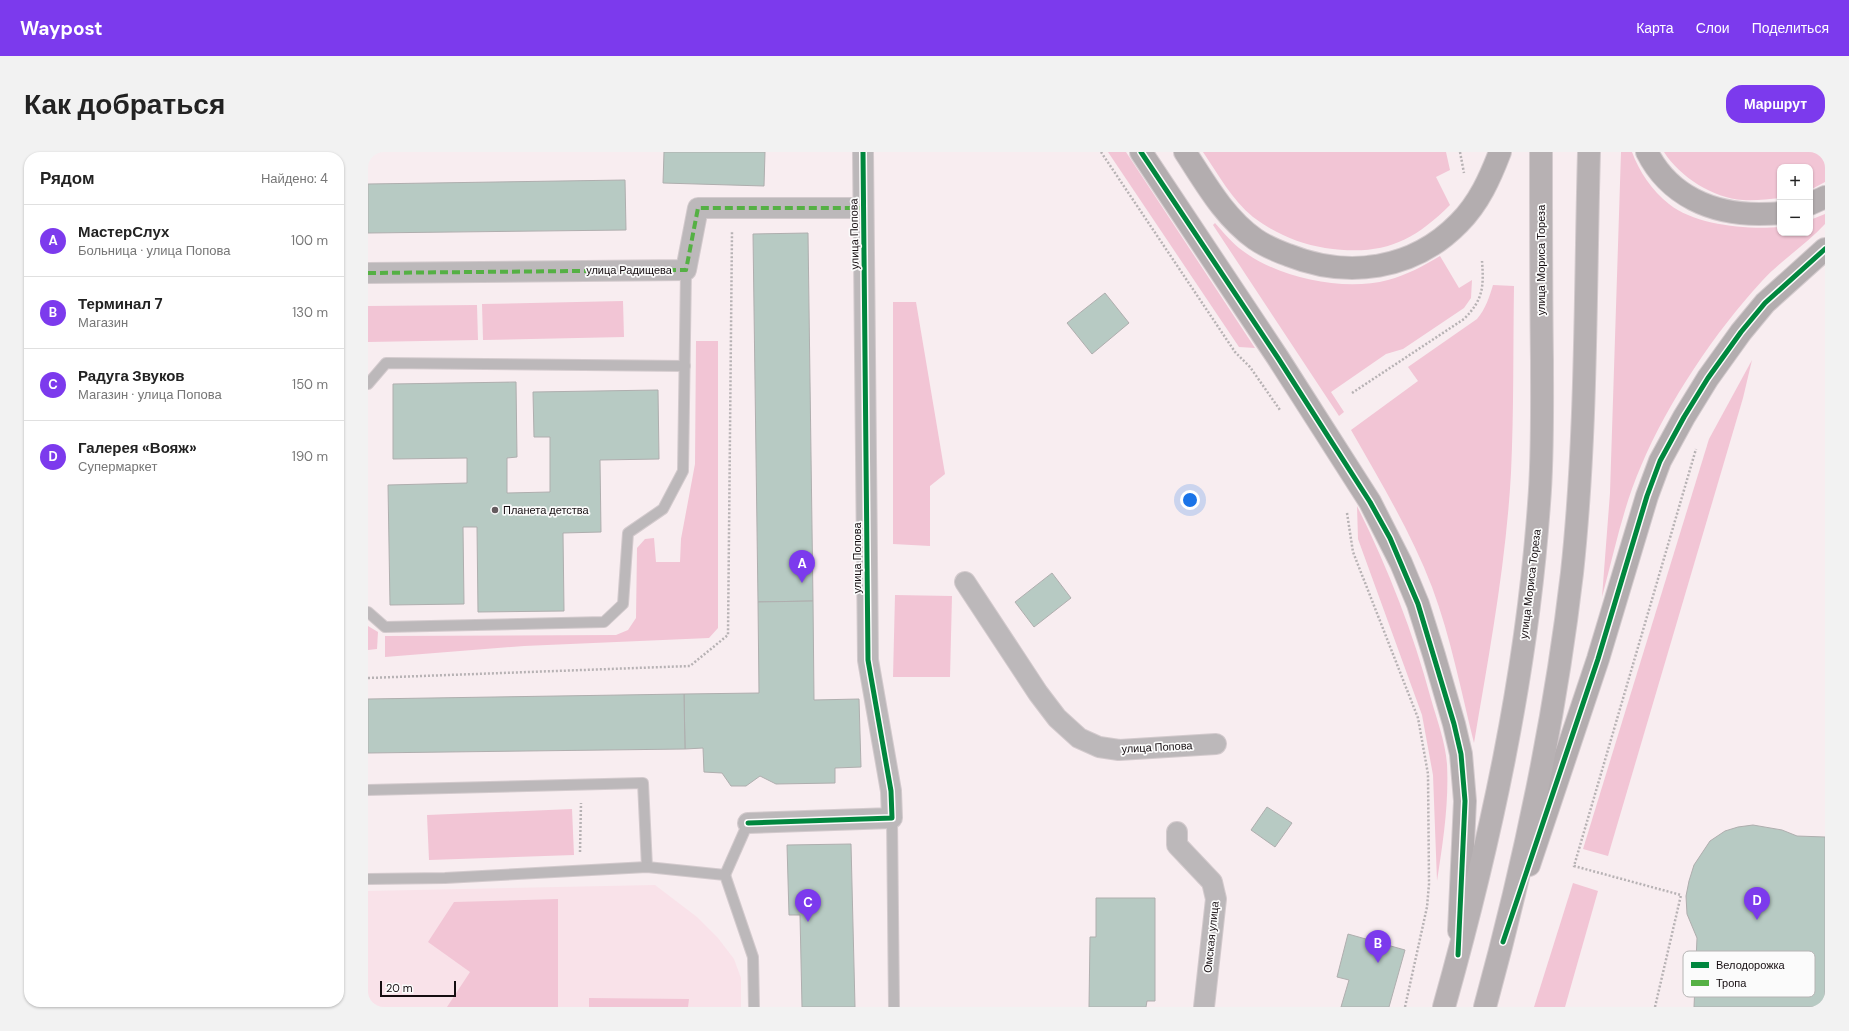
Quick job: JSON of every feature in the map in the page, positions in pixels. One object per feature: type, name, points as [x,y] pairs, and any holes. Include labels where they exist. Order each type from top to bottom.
[{"type":"main road","name":"улица Мориса Тореза","points":[[1444,1007],[1458,955],[1497,788],[1514,703],[1534,570],[1540,502],[1542,432],[1541,152]]},
{"type":"main road","points":[[1485,1007],[1503,942],[1548,730],[1572,573],[1582,432],[1589,152]]},
{"type":"street","name":"улица Попова","points":[[863,152],[868,660],[891,791],[892,818]]},
{"type":"street","points":[[1140,152],[1278,358],[1370,502],[1390,538],[1418,604],[1454,724],[1461,754],[1465,801],[1458,955]]},
{"type":"street","points":[[1185,152],[1220,205],[1235,222],[1256,239],[1276,250],[1298,259],[1324,266],[1350,268],[1372,267],[1389,264],[1410,257],[1446,234],[1472,208],[1492,174],[1500,152]]},
{"type":"street","points":[[1647,152],[1663,174],[1677,189],[1701,204],[1725,211],[1750,214],[1777,213]]},
{"type":"street","points":[[1813,203],[1825,197]]},
{"type":"street","name":"улица Радищева","points":[[368,273],[686,270],[698,208],[863,208]]},
{"type":"street","points":[[1503,942],[1598,658],[1647,496],[1660,461],[1708,378],[1741,332],[1765,303],[1825,249]]},
{"type":"street","name":"улица Попова","points":[[964,582],[1038,693],[1057,718],[1079,738],[1099,747],[1119,750],[1216,744]]},
{"type":"street","points":[[748,823],[892,818]]},
{"type":"street","name":"Омская улица","points":[[1177,832],[1177,845],[1212,882],[1216,899],[1204,1007]]},
{"type":"lane","points":[[368,612],[385,627],[604,622],[623,604],[628,532],[663,509],[683,471],[686,270]]},
{"type":"lane","points":[[368,384],[386,363],[685,366]]},
{"type":"lane","points":[[368,790],[643,783],[647,867]]},
{"type":"lane","points":[[892,818],[894,1007]]},
{"type":"lane","points":[[748,823],[724,875],[753,957],[754,1007]]},
{"type":"lane","points":[[368,879],[445,878],[647,867],[724,875]]},
{"type":"path","points":[[1100,152],[1235,352],[1250,367],[1280,410]]},
{"type":"path","points":[[1460,152],[1465,176]]},
{"type":"path","points":[[1352,393],[1464,319],[1473,310],[1480,299],[1483,283],[1482,261]]},
{"type":"path","points":[[1655,1007],[1681,895],[1574,866],[1697,446]]},
{"type":"path","points":[[1347,511],[1353,552],[1418,718],[1428,774],[1429,884],[1427,907],[1405,1007]]},
{"type":"shaded area","points":[[1108,152],[1126,152],[1255,348],[1239,347]]},
{"type":"shaded area","points":[[1203,152],[1446,152],[1450,170],[1436,177],[1450,205],[1422,229],[1408,238],[1394,244],[1362,250],[1345,250],[1315,246],[1296,241],[1278,233],[1253,217],[1238,203]]},
{"type":"shaded area","points":[[1621,152],[1632,152],[1642,173],[1652,187],[1663,199],[1680,211],[1707,221],[1737,227],[1777,227],[1777,236],[1813,236],[1769,273],[1744,301],[1710,345],[1679,393],[1665,417],[1641,466],[1619,530],[1602,597],[1610,493]]},
{"type":"shaded area","points":[[1664,152],[1825,152],[1825,182],[1813,188],[1813,164],[1777,164],[1777,198],[1743,200],[1709,191],[1688,178]]},
{"type":"shaded area","points":[[1825,214],[1825,224],[1813,236],[1813,219]]},
{"type":"shaded area","points":[[1215,223],[1235,245],[1275,269],[1312,280],[1332,283],[1371,283],[1388,280],[1421,267],[1440,256],[1459,288],[1472,280],[1471,298],[1464,308],[1403,349],[1386,354],[1331,392],[1344,412],[1339,416],[1213,225]]},
{"type":"shaded area","points":[[1493,285],[1514,286],[1511,473],[1509,507],[1501,575],[1474,743],[1450,645],[1432,587],[1415,546],[1351,430],[1418,381],[1408,367],[1477,319],[1489,299]]},
{"type":"shaded area","points":[[623,301],[624,337],[483,340],[482,304]]},
{"type":"shaded area","points":[[893,302],[916,302],[945,474],[930,486],[930,546],[893,544]]},
{"type":"shaded area","points":[[477,305],[478,340],[368,342],[368,306]]},
{"type":"shaded area","points":[[696,341],[718,341],[718,628],[709,638],[524,646],[385,657],[385,636],[616,635],[628,630],[636,618],[637,548],[645,539],[654,538],[656,562],[680,562],[681,539],[695,464]]},
{"type":"shaded area","points":[[1752,360],[1743,398],[1608,856],[1583,849],[1709,439]]},
{"type":"shaded area","points":[[1357,506],[1379,553],[1408,625],[1424,674],[1444,747],[1447,764],[1447,794],[1437,881],[1433,775],[1422,715],[1358,539]]},
{"type":"shaded area","points":[[895,595],[952,596],[950,677],[893,677]]},
{"type":"shaded area","points":[[368,626],[378,632],[377,649],[368,650]]},
{"type":"shaded area","points":[[572,809],[574,855],[429,860],[427,815]]},
{"type":"shaded area","points":[[1573,883],[1598,891],[1565,1007],[1534,1007]]},
{"type":"shaded area","points":[[655,885],[697,917],[718,938],[734,959],[741,978],[741,1007],[368,1007],[368,891]]},
{"type":"shaded area","points":[[558,899],[558,1007],[447,1007],[470,972],[428,942],[454,902]]},
{"type":"shaded area","points":[[589,998],[689,999],[688,1007],[589,1007]]},
{"type":"building","points":[[664,152],[765,152],[764,186],[663,183]]},
{"type":"building","points":[[625,180],[626,230],[368,233],[368,184]]},
{"type":"building","points":[[808,233],[813,601],[758,602],[753,234]]},
{"type":"building","points":[[1105,293],[1129,323],[1092,354],[1067,323]]},
{"type":"building","name":"Планета детства","points":[[516,382],[517,457],[507,458],[507,493],[550,492],[550,437],[534,437],[533,392],[658,390],[659,459],[600,460],[601,532],[563,533],[564,611],[478,612],[477,527],[463,527],[464,604],[390,605],[388,485],[467,483],[467,458],[393,459],[393,384]]},
{"type":"building","points":[[1052,573],[1071,598],[1034,627],[1015,602]]},
{"type":"building","points":[[813,601],[814,700],[859,699],[861,767],[835,768],[835,783],[776,784],[760,776],[746,786],[731,786],[722,773],[704,772],[703,748],[685,749],[684,694],[759,693],[758,602]]},
{"type":"building","points":[[684,694],[685,749],[368,753],[368,699]]},
{"type":"building","points":[[1267,807],[1292,823],[1275,847],[1251,830]]},
{"type":"building","points":[[1753,825],[1782,830],[1797,836],[1825,837],[1825,1007],[1694,1007],[1694,997],[1815,997],[1815,951],[1696,951],[1697,938],[1687,914],[1686,896],[1694,865],[1710,841],[1725,831]]},
{"type":"building","points":[[851,844],[855,1007],[802,1007],[800,915],[789,915],[787,845]]},
{"type":"building","points":[[1096,898],[1155,898],[1155,1001],[1147,1001],[1146,1007],[1089,1007],[1090,937],[1096,937]]},
{"type":"building","points":[[1348,934],[1405,950],[1389,1007],[1341,1007],[1349,980],[1337,977]]},
{"type":"marked path","points":[[368,273],[686,270],[698,208],[863,208]]},
{"type":"cycle path","points":[[748,823],[892,818],[891,791],[868,660],[863,152]]},
{"type":"cycle path","points":[[1141,152],[1278,358],[1370,502],[1390,538],[1418,604],[1454,724],[1461,754],[1465,801],[1458,955]]},
{"type":"cycle path","points":[[1503,942],[1598,659],[1647,496],[1660,461],[1684,417],[1708,378],[1741,332],[1765,303],[1825,249]]},
{"type":"place","name":"Планета детства","points":[[495,510]]},
{"type":"place","name":"МастерСлух","points":[[802,583]]},
{"type":"place","name":"Галерея «Вояж»","points":[[1757,920]]},
{"type":"place","name":"Радуга Звуков","points":[[808,922]]},
{"type":"place","name":"Терминал 7","points":[[1378,963]]}]
